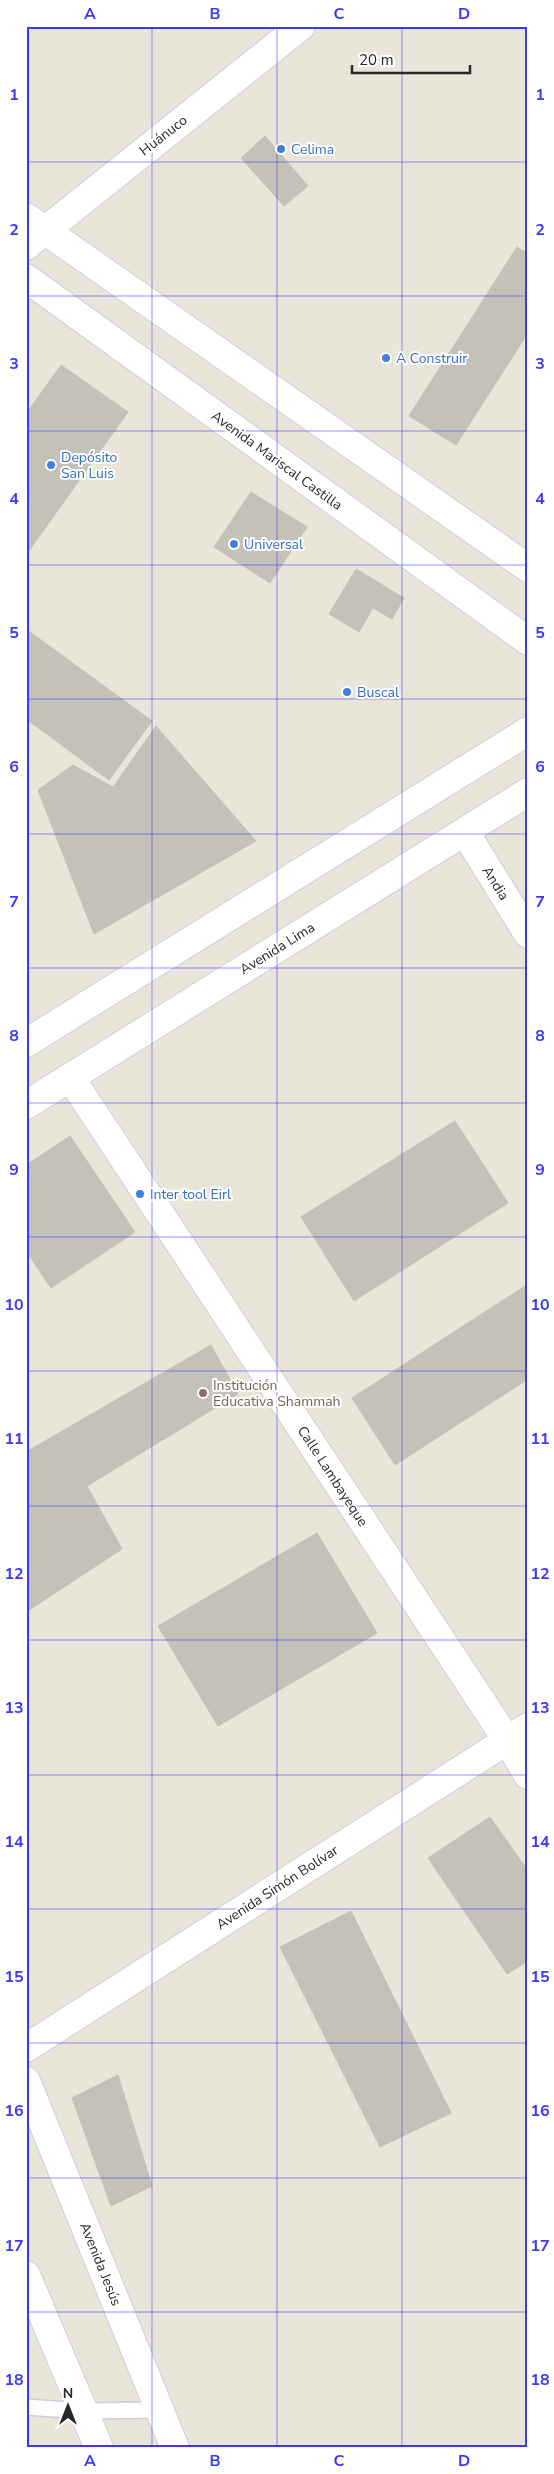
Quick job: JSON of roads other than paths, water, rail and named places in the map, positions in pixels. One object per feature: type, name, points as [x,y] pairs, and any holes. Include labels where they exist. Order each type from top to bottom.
[{"type":"street","name":"Huánuco","points":[[32,231],[301,26]]},
{"type":"street","points":[[32,231],[528,568]]},
{"type":"street","name":"Avenida Mariscal Castilla","points":[[26,278],[528,641]]},
{"type":"street","points":[[26,1043],[528,731]]},
{"type":"street","name":"Avenida Lima","points":[[26,1105],[528,792]]},
{"type":"street","name":"Andia","points":[[465,832],[528,934]]},
{"type":"street","name":"Calle Lambayeque","points":[[70,1077],[517,1734],[528,1775]]},
{"type":"street","name":"Avenida Simón Bolívar","points":[[26,2048],[517,1734]]},
{"type":"street","name":"Avenida Jesús","points":[[26,2081],[175,2448]]},
{"type":"street","points":[[26,2275],[99,2448]]},
{"type":"lane","points":[[26,2407],[83,2411],[160,2410]]},
{"type":"place","name":"Celima","points":[[281,149]]},
{"type":"place","name":"A Construir","points":[[386,358]]},
{"type":"place","name":"Depósito San Luis","points":[[51,465]]},
{"type":"place","name":"Universal","points":[[234,544]]},
{"type":"place","name":"Buscal","points":[[347,692]]},
{"type":"place","name":"Inter tool Eirl","points":[[140,1194]]},
{"type":"place","name":"Institución Educativa Shammah","points":[[203,1393]]}]
